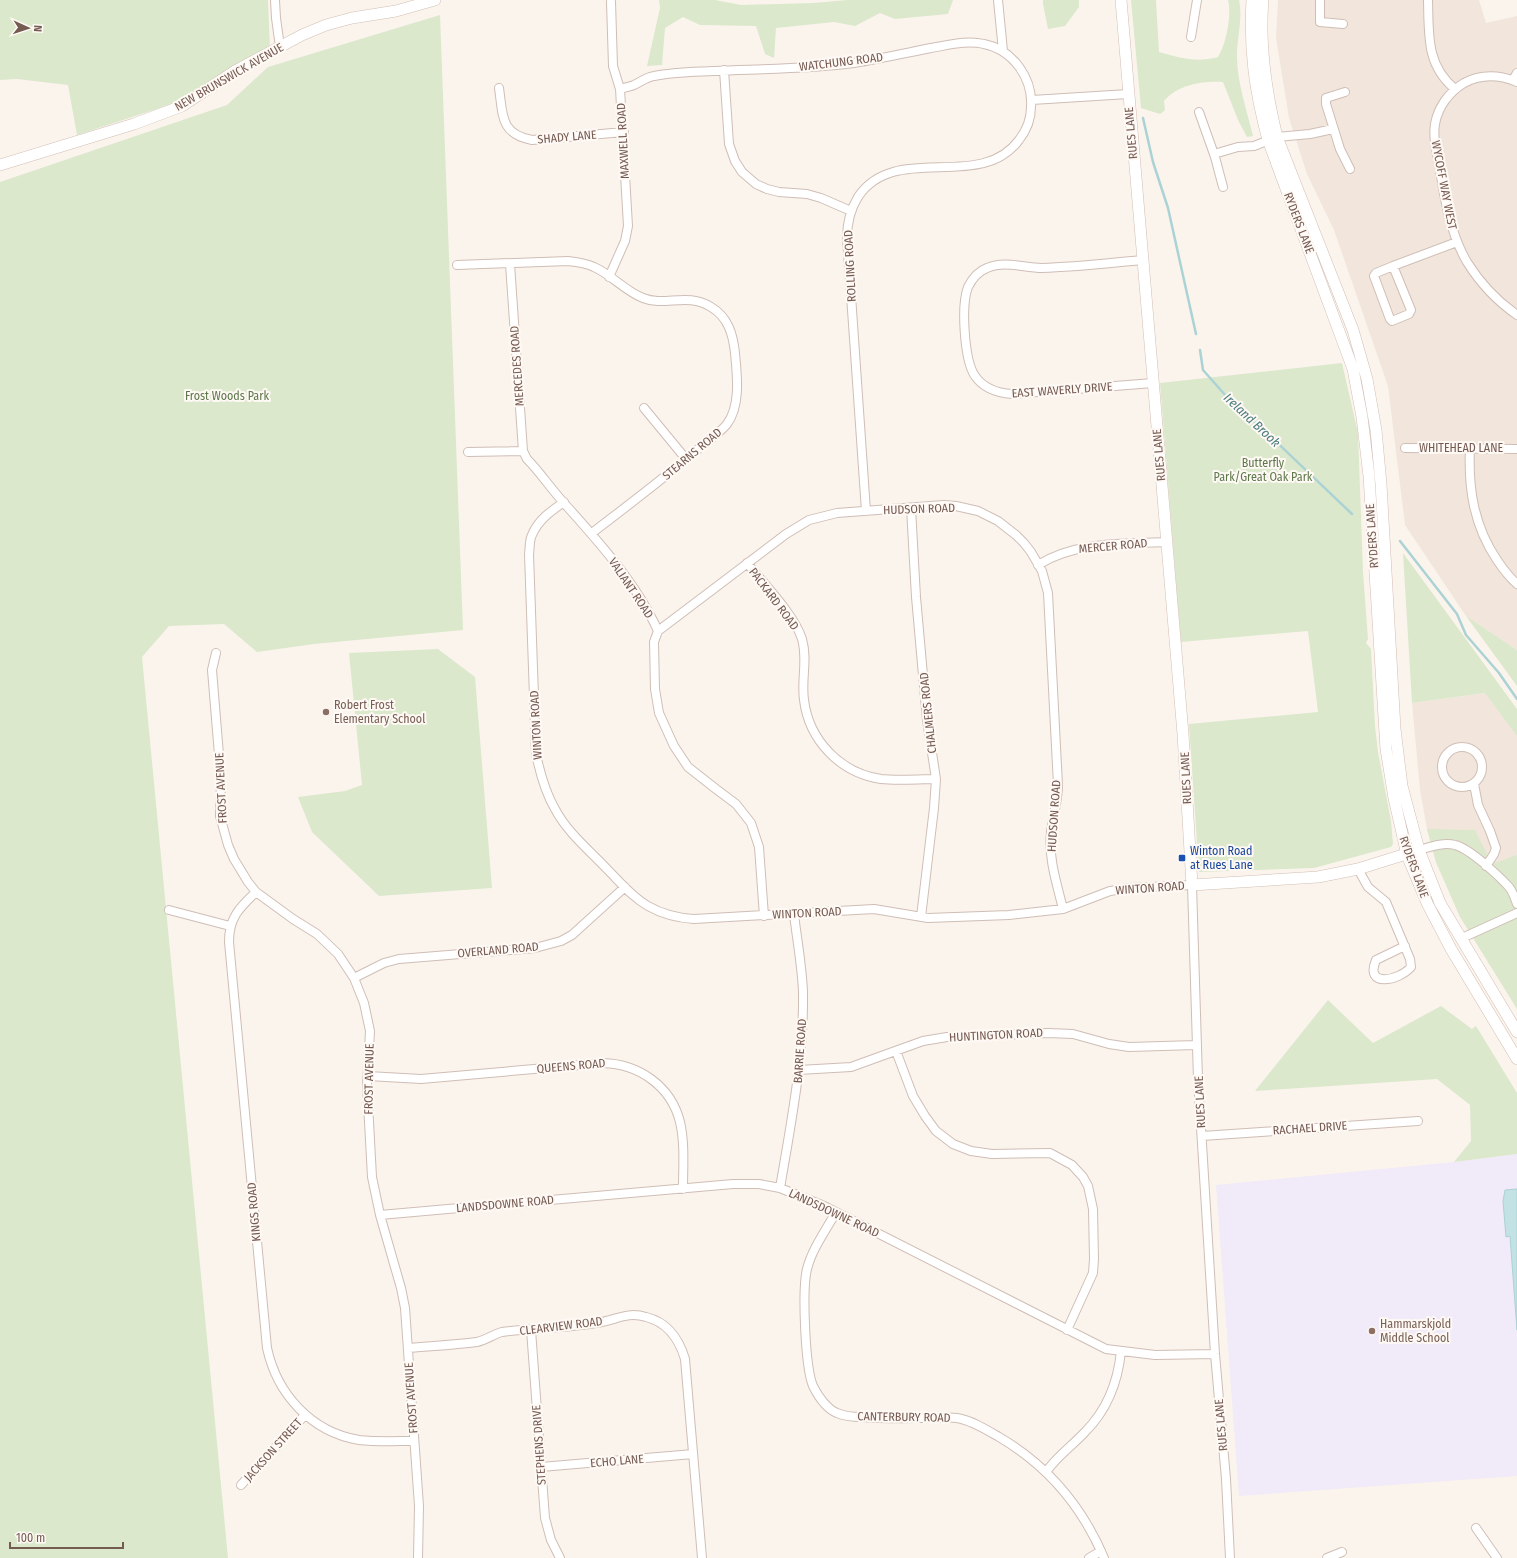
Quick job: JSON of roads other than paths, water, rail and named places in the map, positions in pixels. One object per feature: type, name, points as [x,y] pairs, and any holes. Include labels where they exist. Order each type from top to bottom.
[{"type":"main road","name":"NEW BRUNSWICK AVENUE","points":[[0,165],[167,113],[182,106],[234,71],[302,35],[326,25],[352,18],[396,11],[434,0]]},
{"type":"main road","name":"RUES LANE","points":[[1120,0],[1183,734],[1192,885]]},
{"type":"main road","name":"RYDERS LANE","points":[[1252,0],[1251,56],[1260,110],[1353,330],[1368,379],[1376,430],[1381,484],[1395,729],[1402,786],[1419,850],[1440,903],[1517,1032]]},
{"type":"main road","name":"RYDERS LANE","points":[[1263,0],[1262,51],[1264,74],[1270,106],[1272,138],[1352,369],[1362,417],[1368,476],[1386,750],[1394,798],[1407,855],[1427,903],[1451,950],[1517,1059]]},
{"type":"main road","name":"WINTON ROAD","points":[[1192,885],[1318,877],[1358,870],[1419,850]]},
{"type":"street","points":[[275,0],[280,47]]},
{"type":"street","points":[[998,0],[1002,51]]},
{"type":"street","points":[[1191,37],[1197,0]]},
{"type":"street","points":[[1320,0],[1320,22],[1343,24]]},
{"type":"street","points":[[1428,0],[1432,56],[1441,75],[1455,89]]},
{"type":"street","name":"MAXWELL ROAD","points":[[609,277],[625,241],[628,226],[624,132],[620,89],[613,66],[611,2]]},
{"type":"street","name":"WATCHUNG ROAD","points":[[620,89],[653,76],[686,72],[823,66],[854,63],[967,42],[986,44],[1002,51],[1014,60],[1028,81],[1032,100]]},
{"type":"street","points":[[724,70],[729,144],[735,162],[742,172],[751,180],[767,189],[779,192],[807,194],[821,198],[851,211]]},
{"type":"street","name":"WYCOFF WAY WEST","points":[[1393,266],[1411,310],[1409,314],[1392,321],[1374,276],[1376,273],[1393,266],[1457,242],[1444,194],[1434,136],[1438,113],[1447,97],[1455,89],[1466,82],[1483,77],[1495,76],[1516,79]]},
{"type":"street","name":"SHADY LANE","points":[[499,88],[504,121],[508,129],[521,138],[532,140],[624,132]]},
{"type":"street","points":[[1345,92],[1326,98],[1326,104],[1340,149],[1350,169]]},
{"type":"street","points":[[1032,100],[1128,94]]},
{"type":"street","name":"ROLLING ROAD","points":[[866,511],[847,238],[847,225],[851,211],[856,200],[865,189],[875,180],[887,173],[907,168],[920,169],[980,164],[992,161],[1004,155],[1014,147],[1025,131],[1030,119],[1032,100]]},
{"type":"street","points":[[1199,112],[1224,187]]},
{"type":"street","points":[[1214,154],[1238,147],[1254,146],[1272,138],[1310,134],[1333,129]]},
{"type":"street","points":[[1457,242],[1467,262],[1481,282],[1502,304],[1517,315]]},
{"type":"street","name":"EAST WAVERLY DRIVE","points":[[1142,260],[1041,268],[1002,264],[987,268],[974,278],[966,295],[965,327],[967,355],[971,370],[976,378],[990,389],[1003,394],[1153,383]]},
{"type":"street","name":"STEARNS ROAD","points":[[457,265],[568,261],[584,263],[596,268],[632,292],[644,298],[655,300],[693,300],[703,302],[720,314],[727,322],[734,341],[737,384],[736,402],[727,424],[686,460],[592,534]]},
{"type":"street","name":"MERCEDES ROAD","points":[[510,264],[522,451]]},
{"type":"street","points":[[644,408],[686,460]]},
{"type":"street","name":"WHITEHEAD LANE","points":[[1405,448],[1517,449]]},
{"type":"street","points":[[1470,448],[1470,488],[1478,521],[1492,553],[1517,584]]},
{"type":"street","points":[[468,452],[522,451]]},
{"type":"street","name":"VALIANT ROAD","points":[[522,451],[592,534],[644,603],[658,631],[654,642],[655,689],[659,713],[667,734],[688,767],[736,804],[751,823],[759,847],[764,916]]},
{"type":"street","name":"WINTON ROAD","points":[[564,502],[538,524],[531,536],[529,554],[536,754],[548,797],[559,817],[573,834],[625,887],[647,906],[675,917],[694,920],[874,909],[921,917],[946,919],[1009,915],[1062,909],[1110,891],[1130,888],[1192,885]]},
{"type":"street","name":"HUDSON ROAD","points":[[658,631],[786,534],[809,520],[837,513],[944,505],[978,511],[998,521],[1016,534],[1031,552],[1046,582],[1050,604],[1058,797],[1051,832],[1050,848],[1052,866],[1062,909]]},
{"type":"street","name":"CHALMERS ROAD","points":[[911,508],[916,597],[925,697],[936,779],[921,917]]},
{"type":"street","name":"MERCER ROAD","points":[[1038,565],[1056,555],[1075,549],[1167,542]]},
{"type":"street","name":"PACKARD ROAD","points":[[747,563],[790,616],[799,631],[805,655],[803,689],[805,707],[815,734],[826,749],[847,767],[873,778],[889,780],[936,779]]},
{"type":"street","name":"FROST AVENUE","points":[[216,653],[212,670],[221,779],[220,816],[228,845],[234,859],[256,892],[293,920],[317,934],[328,944],[346,965],[354,978],[364,1003],[369,1024],[369,1134],[372,1177],[380,1215],[401,1288],[405,1308],[419,1506],[418,1558]]},
{"type":"street","points":[[1474,784],[1466,787],[1459,787],[1447,781],[1442,769],[1445,756],[1450,751],[1462,746],[1479,755],[1482,768],[1481,775],[1474,784],[1478,805],[1496,848],[1486,866]]},
{"type":"street","points":[[1419,850],[1445,844],[1462,847],[1486,866],[1509,888],[1517,904]]},
{"type":"street","points":[[1358,870],[1368,887],[1386,902],[1405,946],[1410,959],[1411,967],[1408,971],[1388,980],[1382,981],[1378,978],[1374,968],[1376,960],[1405,946]]},
{"type":"street","name":"RUES LANE","points":[[1192,885],[1196,1045],[1215,1354],[1226,1479],[1230,1558]]},
{"type":"street","name":"OVERLAND ROAD","points":[[354,978],[384,963],[399,960],[534,948],[561,942],[572,935],[625,887]]},
{"type":"street","name":"KINGS ROAD","points":[[256,892],[235,915],[230,926],[229,942],[267,1348],[270,1360],[278,1381],[291,1400],[305,1415],[326,1429],[348,1437],[374,1441],[414,1440]]},
{"type":"street","points":[[169,910],[230,926]]},
{"type":"street","name":"BARRIE ROAD","points":[[780,1188],[798,1084],[802,1033],[803,991],[794,914]]},
{"type":"street","points":[[1462,938],[1517,914]]},
{"type":"street","name":"HUNTINGTON ROAD","points":[[799,1070],[851,1067],[923,1041],[947,1037],[1048,1033],[1073,1034],[1109,1044],[1130,1047],[1196,1045]]},
{"type":"street","points":[[896,1051],[913,1096],[925,1116],[936,1131],[953,1144],[971,1151],[992,1154],[1050,1153],[1072,1165],[1083,1177],[1088,1186],[1093,1209],[1093,1273],[1067,1330]]},
{"type":"street","name":"QUEENS ROAD","points":[[368,1076],[421,1080],[603,1063],[627,1066],[642,1072],[655,1082],[666,1093],[674,1107],[680,1122],[682,1140],[683,1189]]},
{"type":"street","name":"RACHAEL DRIVE","points":[[1202,1136],[1418,1121]]},
{"type":"street","name":"LANDSDOWNE ROAD","points":[[380,1215],[733,1184],[759,1184],[780,1188],[797,1194],[836,1212],[1106,1350],[1155,1355],[1215,1354]]},
{"type":"street","name":"CANTERBURY ROAD","points":[[836,1212],[813,1253],[807,1269],[805,1291],[810,1374],[813,1386],[827,1405],[836,1413],[846,1416],[873,1418],[958,1418],[991,1432],[1013,1445],[1046,1472],[1068,1496],[1083,1516],[1102,1555]]},
{"type":"street","name":"CLEARVIEW ROAD","points":[[408,1348],[479,1342],[501,1332],[598,1323],[622,1316],[633,1315],[650,1318],[665,1326],[676,1338],[682,1348],[685,1359],[702,1558]]},
{"type":"street","name":"STEPHENS DRIVE","points":[[531,1330],[545,1518],[551,1540],[560,1558]]},
{"type":"street","points":[[1046,1472],[1055,1459],[1086,1432],[1102,1412],[1115,1382],[1121,1351]]},
{"type":"street","name":"JACKSON STREET","points":[[241,1485],[305,1415]]},
{"type":"street","name":"ECHO LANE","points":[[541,1467],[693,1454]]},
{"type":"street","points":[[1476,1528],[1497,1558]]},
{"type":"street","points":[[1327,1558],[1342,1552]]},
{"type":"street","points":[[1089,1558],[1102,1555]]},
{"type":"water","points":[[1517,1189],[1517,1330],[1510,1236],[1506,1237],[1503,1201],[1505,1190]]},
{"type":"waterway","name":"Ireland Brook","points":[[1143,118],[1153,162],[1168,208],[1196,334]]},
{"type":"waterway","name":"Ireland Brook","points":[[1200,350],[1203,370],[1234,405],[1267,433],[1352,514]]},
{"type":"waterway","name":"Ireland Brook","points":[[1400,541],[1457,614],[1466,635],[1499,673],[1517,699]]},
{"type":"place","name":"Robert Frost Elementary School","points":[[326,712]]},
{"type":"place","name":"Winton Road at Rues Lane","points":[[1182,858]]},
{"type":"place","name":"Hammarskjold Middle School","points":[[1372,1331]]},
{"type":"park label","name":"Frost Woods Park","points":[[227,396]]},
{"type":"park label","name":"Butterfly Park/Great Oak Park","points":[[1263,470]]}]
